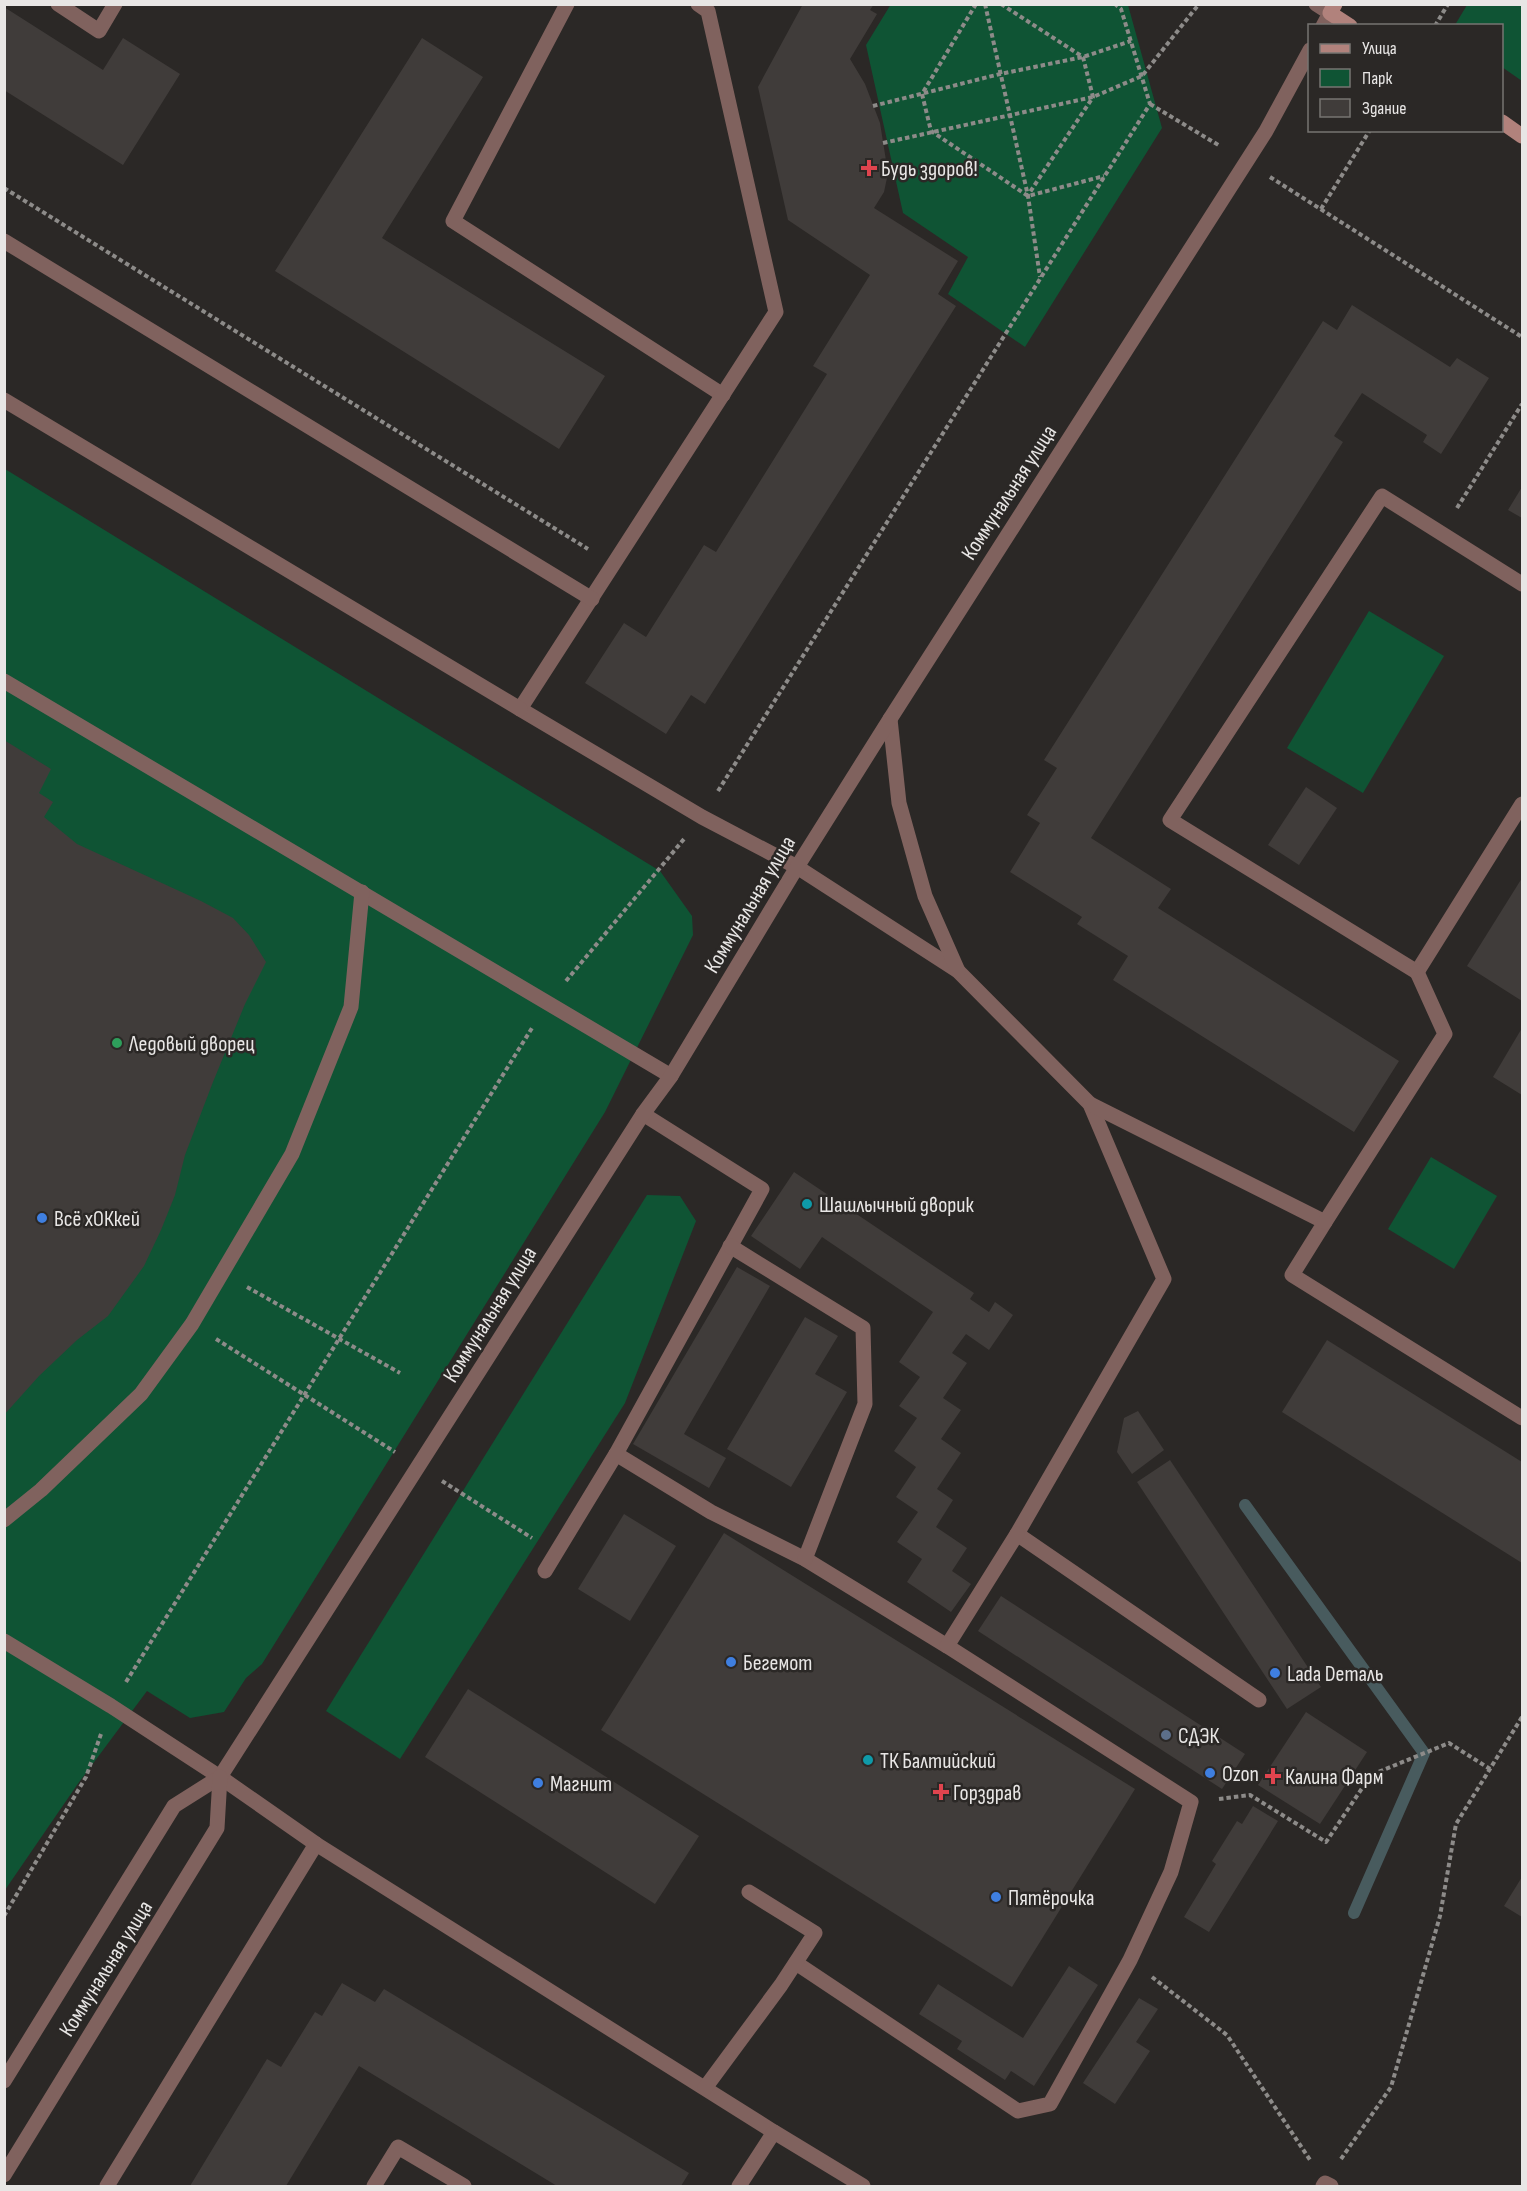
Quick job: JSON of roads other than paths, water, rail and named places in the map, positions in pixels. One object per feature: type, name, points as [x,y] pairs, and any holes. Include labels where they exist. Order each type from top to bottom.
[{"type":"main road","points":[[1329,14],[1346,24]]},
{"type":"main road","points":[[1503,123],[1522,136]]},
{"type":"street","points":[[57,4],[99,31],[115,4]]},
{"type":"street","points":[[567,4],[453,221],[723,394]]},
{"type":"street","points":[[520,709],[776,312],[708,11],[698,4]]},
{"type":"street","points":[[1316,4],[1329,14]]},
{"type":"street","name":"Коммунальная улица","points":[[4,2081],[174,1806],[220,1777],[643,1114],[671,1076],[890,718],[1266,131],[1308,54]]},
{"type":"street","points":[[4,241],[592,599]]},
{"type":"street","points":[[4,400],[702,817],[797,867],[958,971],[1090,1104],[1325,1222]]},
{"type":"street","points":[[1522,584],[1382,496],[1170,820],[1417,972],[1445,1034],[1292,1275],[1522,1418]]},
{"type":"street","points":[[4,681],[671,1076]]},
{"type":"street","points":[[890,718],[899,803],[925,896],[958,971]]},
{"type":"street","points":[[1417,972],[1522,804]]},
{"type":"street","points":[[4,1520],[41,1490],[141,1394],[192,1324],[292,1154],[351,1007],[362,892]]},
{"type":"street","points":[[947,1646],[1017,1534],[1164,1278],[1090,1104]]},
{"type":"street","points":[[545,1571],[616,1454],[762,1188],[643,1114]]},
{"type":"street","points":[[730,1246],[863,1328],[865,1404],[805,1559]]},
{"type":"street","points":[[616,1454],[711,1512],[805,1559],[947,1646],[1191,1802],[1171,1872],[1130,1960],[1050,2104],[1018,2111],[796,1963]]},
{"type":"street","points":[[1017,1534],[1259,1700]]},
{"type":"street","points":[[4,1641],[111,1706],[220,1777],[316,1844],[863,2187]]},
{"type":"street","name":"Коммунальная улица","points":[[4,2175],[217,1828],[220,1777]]},
{"type":"street","points":[[107,2187],[316,1844]]},
{"type":"street","points":[[705,2088],[796,1963],[815,1933],[749,1892]]},
{"type":"street","points":[[739,2187],[774,2132]]},
{"type":"street","points":[[374,2187],[398,2147],[464,2187]]},
{"type":"waterway","points":[[1245,1505],[1424,1753],[1354,1913]]},
{"type":"place","name":"Будь здоров!","points":[[869,168]]},
{"type":"place","name":"Ледовый дворец","points":[[117,1043]]},
{"type":"place","name":"Шашлычный дворик","points":[[807,1204]]},
{"type":"place","name":"Всё хОКкей","points":[[42,1218]]},
{"type":"place","name":"Бегемот","points":[[731,1662]]},
{"type":"place","name":"Lada Dеталь","points":[[1275,1673]]},
{"type":"place","name":"СДЭК","points":[[1166,1735]]},
{"type":"place","name":"ТК Балтийский","points":[[868,1760]]},
{"type":"place","name":"Ozon","points":[[1210,1773]]},
{"type":"place","name":"Калина Фарм","points":[[1273,1776]]},
{"type":"place","name":"Магнит","points":[[538,1783]]},
{"type":"place","name":"Горздрав","points":[[941,1792]]},
{"type":"place","name":"Пятёрочка","points":[[996,1897]]}]
